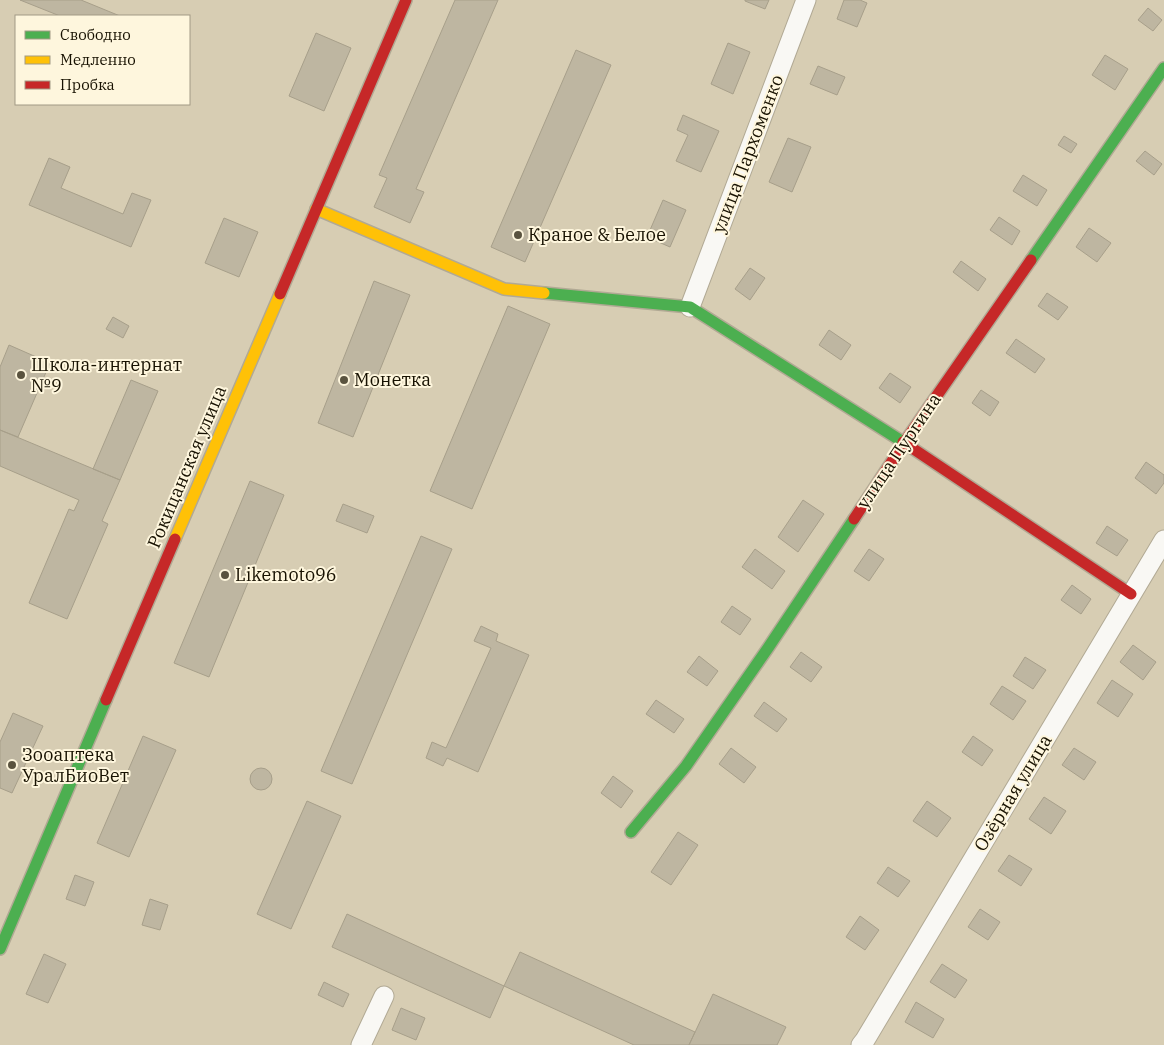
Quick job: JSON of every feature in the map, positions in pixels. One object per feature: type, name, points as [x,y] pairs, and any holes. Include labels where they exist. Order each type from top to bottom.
[{"type":"street","name":"Рокицанская улица","points":[[0,949],[406,0]]},
{"type":"street","name":"улица Пархоменко","points":[[690,307],[806,0]]},
{"type":"street","name":"улица Пургина","points":[[631,832],[686,766],[904,444],[1164,68]]},
{"type":"street","points":[[316,209],[504,289],[690,307],[904,444],[1132,594]]},
{"type":"street","name":"Озёрная улица","points":[[861,1045],[1164,540]]},
{"type":"street","points":[[361,1045],[384,996]]},
{"type":"building","points":[[20,0],[81,0],[118,15],[58,15]]},
{"type":"building","points":[[455,0],[498,0],[416,189],[424,192],[410,223],[374,207],[387,178],[379,175]]},
{"type":"building","points":[[745,0],[769,0],[765,9]]},
{"type":"building","points":[[844,0],[860,0],[867,3],[857,27],[837,19]]},
{"type":"building","points":[[1148,8],[1162,20],[1153,31],[1138,20]]},
{"type":"building","points":[[316,33],[351,48],[324,111],[289,96]]},
{"type":"building","points":[[728,43],[750,52],[733,94],[711,84]]},
{"type":"building","points":[[576,50],[611,65],[525,262],[491,247]]},
{"type":"building","points":[[1105,55],[1128,69],[1115,90],[1092,75]]},
{"type":"building","points":[[818,66],[845,77],[837,95],[810,84]]},
{"type":"building","points":[[683,115],[719,131],[701,172],[676,161],[688,135],[677,130]]},
{"type":"building","points":[[1064,136],[1077,144],[1071,153],[1058,145]]},
{"type":"building","points":[[788,138],[811,147],[792,192],[769,182]]},
{"type":"building","points":[[1145,151],[1162,164],[1154,175],[1136,161]]},
{"type":"building","points":[[49,158],[70,167],[61,188],[123,214],[132,193],[151,200],[131,247],[29,205]]},
{"type":"building","points":[[1023,175],[1047,190],[1037,206],[1013,191]]},
{"type":"building","points":[[663,200],[686,210],[670,247],[647,237]]},
{"type":"building","points":[[999,217],[1020,231],[1012,245],[990,230]]},
{"type":"building","points":[[224,218],[258,232],[239,277],[205,263]]},
{"type":"building","points":[[1089,228],[1111,243],[1097,262],[1076,247]]},
{"type":"building","points":[[961,261],[986,279],[978,291],[953,272]]},
{"type":"building","points":[[750,268],[765,278],[750,300],[735,289]]},
{"type":"building","points":[[374,281],[410,295],[353,437],[318,423]]},
{"type":"building","points":[[1047,293],[1068,307],[1058,320],[1038,306]]},
{"type":"building","points":[[508,306],[550,324],[472,509],[430,491]]},
{"type":"building","points":[[113,317],[129,326],[123,338],[106,329]]},
{"type":"building","points":[[829,330],[851,345],[841,360],[819,345]]},
{"type":"building","points":[[1016,339],[1045,359],[1035,373],[1006,353]]},
{"type":"building","points":[[9,345],[50,363],[18,437],[0,430],[0,367]]},
{"type":"building","points":[[890,373],[911,387],[900,403],[879,388]]},
{"type":"building","points":[[131,380],[158,391],[120,480],[93,469]]},
{"type":"building","points":[[981,390],[999,402],[990,416],[972,403]]},
{"type":"building","points":[[0,430],[120,480],[102,521],[108,524],[67,619],[29,603],[69,509],[74,511],[79,500],[0,466]]},
{"type":"building","points":[[1146,462],[1164,475],[1164,483],[1156,494],[1135,478]]},
{"type":"building","points":[[250,481],[284,495],[209,677],[174,663]]},
{"type":"building","points":[[803,500],[824,514],[798,552],[778,537]]},
{"type":"building","points":[[343,504],[374,516],[367,533],[336,521]]},
{"type":"building","points":[[1107,526],[1128,540],[1117,556],[1096,543]]},
{"type":"building","points":[[421,536],[452,549],[352,784],[321,771]]},
{"type":"building","points":[[755,549],[785,571],[772,589],[742,567]]},
{"type":"building","points":[[869,549],[884,559],[869,581],[854,571]]},
{"type":"building","points":[[1072,585],[1091,599],[1081,614],[1061,600]]},
{"type":"building","points":[[732,606],[751,619],[740,635],[721,622]]},
{"type":"building","points":[[481,626],[498,634],[496,641],[529,655],[478,772],[447,758],[443,766],[426,758],[432,742],[446,748],[491,648],[474,641]]},
{"type":"building","points":[[1133,645],[1156,662],[1143,680],[1120,662]]},
{"type":"building","points":[[801,652],[822,667],[811,682],[790,667]]},
{"type":"building","points":[[699,656],[718,671],[707,686],[687,672]]},
{"type":"building","points":[[1025,657],[1046,670],[1033,689],[1013,676]]},
{"type":"building","points":[[1112,680],[1133,694],[1118,717],[1097,703]]},
{"type":"building","points":[[1002,686],[1026,701],[1013,720],[990,704]]},
{"type":"building","points":[[656,700],[684,719],[674,733],[646,714]]},
{"type":"building","points":[[764,702],[787,719],[777,732],[754,716]]},
{"type":"building","name":"Зооаптека УралБиоВет","points":[[13,713],[43,726],[12,793],[0,788],[0,742]]},
{"type":"building","points":[[143,736],[176,750],[129,857],[97,843]]},
{"type":"building","points":[[973,736],[993,750],[982,766],[962,752]]},
{"type":"building","points":[[731,748],[756,767],[744,783],[719,764]]},
{"type":"building","points":[[1074,748],[1096,762],[1084,780],[1062,765]]},
{"type":"building","points":[[261,768],[269,771],[272,779],[269,787],[261,790],[253,787],[250,779],[253,771]]},
{"type":"building","points":[[613,776],[633,791],[621,808],[601,793]]},
{"type":"building","points":[[1044,797],[1066,811],[1051,834],[1029,819]]},
{"type":"building","points":[[307,801],[341,816],[291,929],[257,914]]},
{"type":"building","points":[[927,801],[951,818],[937,837],[913,821]]},
{"type":"building","points":[[678,832],[698,845],[671,885],[651,872]]},
{"type":"building","points":[[1009,855],[1032,869],[1021,886],[998,871]]},
{"type":"building","points":[[888,867],[910,881],[898,897],[877,883]]},
{"type":"building","points":[[75,875],[94,882],[85,906],[66,899]]},
{"type":"building","points":[[150,899],[168,905],[160,930],[142,925]]},
{"type":"building","points":[[980,909],[1000,922],[988,940],[968,927]]},
{"type":"building","points":[[347,914],[504,986],[490,1018],[332,947]]},
{"type":"building","points":[[860,916],[879,930],[865,950],[846,937]]},
{"type":"building","points":[[520,952],[695,1032],[689,1045],[634,1045],[504,986]]},
{"type":"building","points":[[44,954],[66,964],[48,1003],[26,994]]},
{"type":"building","points":[[942,964],[967,980],[955,998],[930,982]]},
{"type":"building","points":[[324,982],[349,994],[343,1007],[318,995]]},
{"type":"building","points":[[713,994],[786,1027],[777,1045],[689,1045]]},
{"type":"building","points":[[916,1002],[944,1019],[933,1038],[905,1022]]},
{"type":"building","points":[[401,1008],[425,1018],[416,1040],[392,1030]]},
{"type":"traffic: fast","points":[[1031,260],[1164,68]]},
{"type":"traffic: fast","points":[[544,293],[690,307],[903,442]]},
{"type":"traffic: fast","points":[[631,832],[686,766],[854,519]]},
{"type":"traffic: fast","points":[[0,949],[106,700]]},
{"type":"traffic: slow","points":[[316,209],[504,289],[544,293]]},
{"type":"traffic: slow","points":[[175,539],[280,294]]},
{"type":"traffic: jam","points":[[280,294],[406,0]]},
{"type":"traffic: jam","points":[[854,519],[904,443],[1031,260]]},
{"type":"traffic: jam","points":[[903,442],[1131,594]]},
{"type":"traffic: jam","points":[[106,700],[175,539]]},
{"type":"place","name":"Краное & Белое","points":[[518,235]]},
{"type":"place","name":"Школа-интернат №9","points":[[21,375]]},
{"type":"place","name":"Монетка","points":[[344,380]]},
{"type":"place","name":"Likemoto96","points":[[225,575]]},
{"type":"place","name":"Зооаптека УралБиоВет","points":[[12,765]]}]
